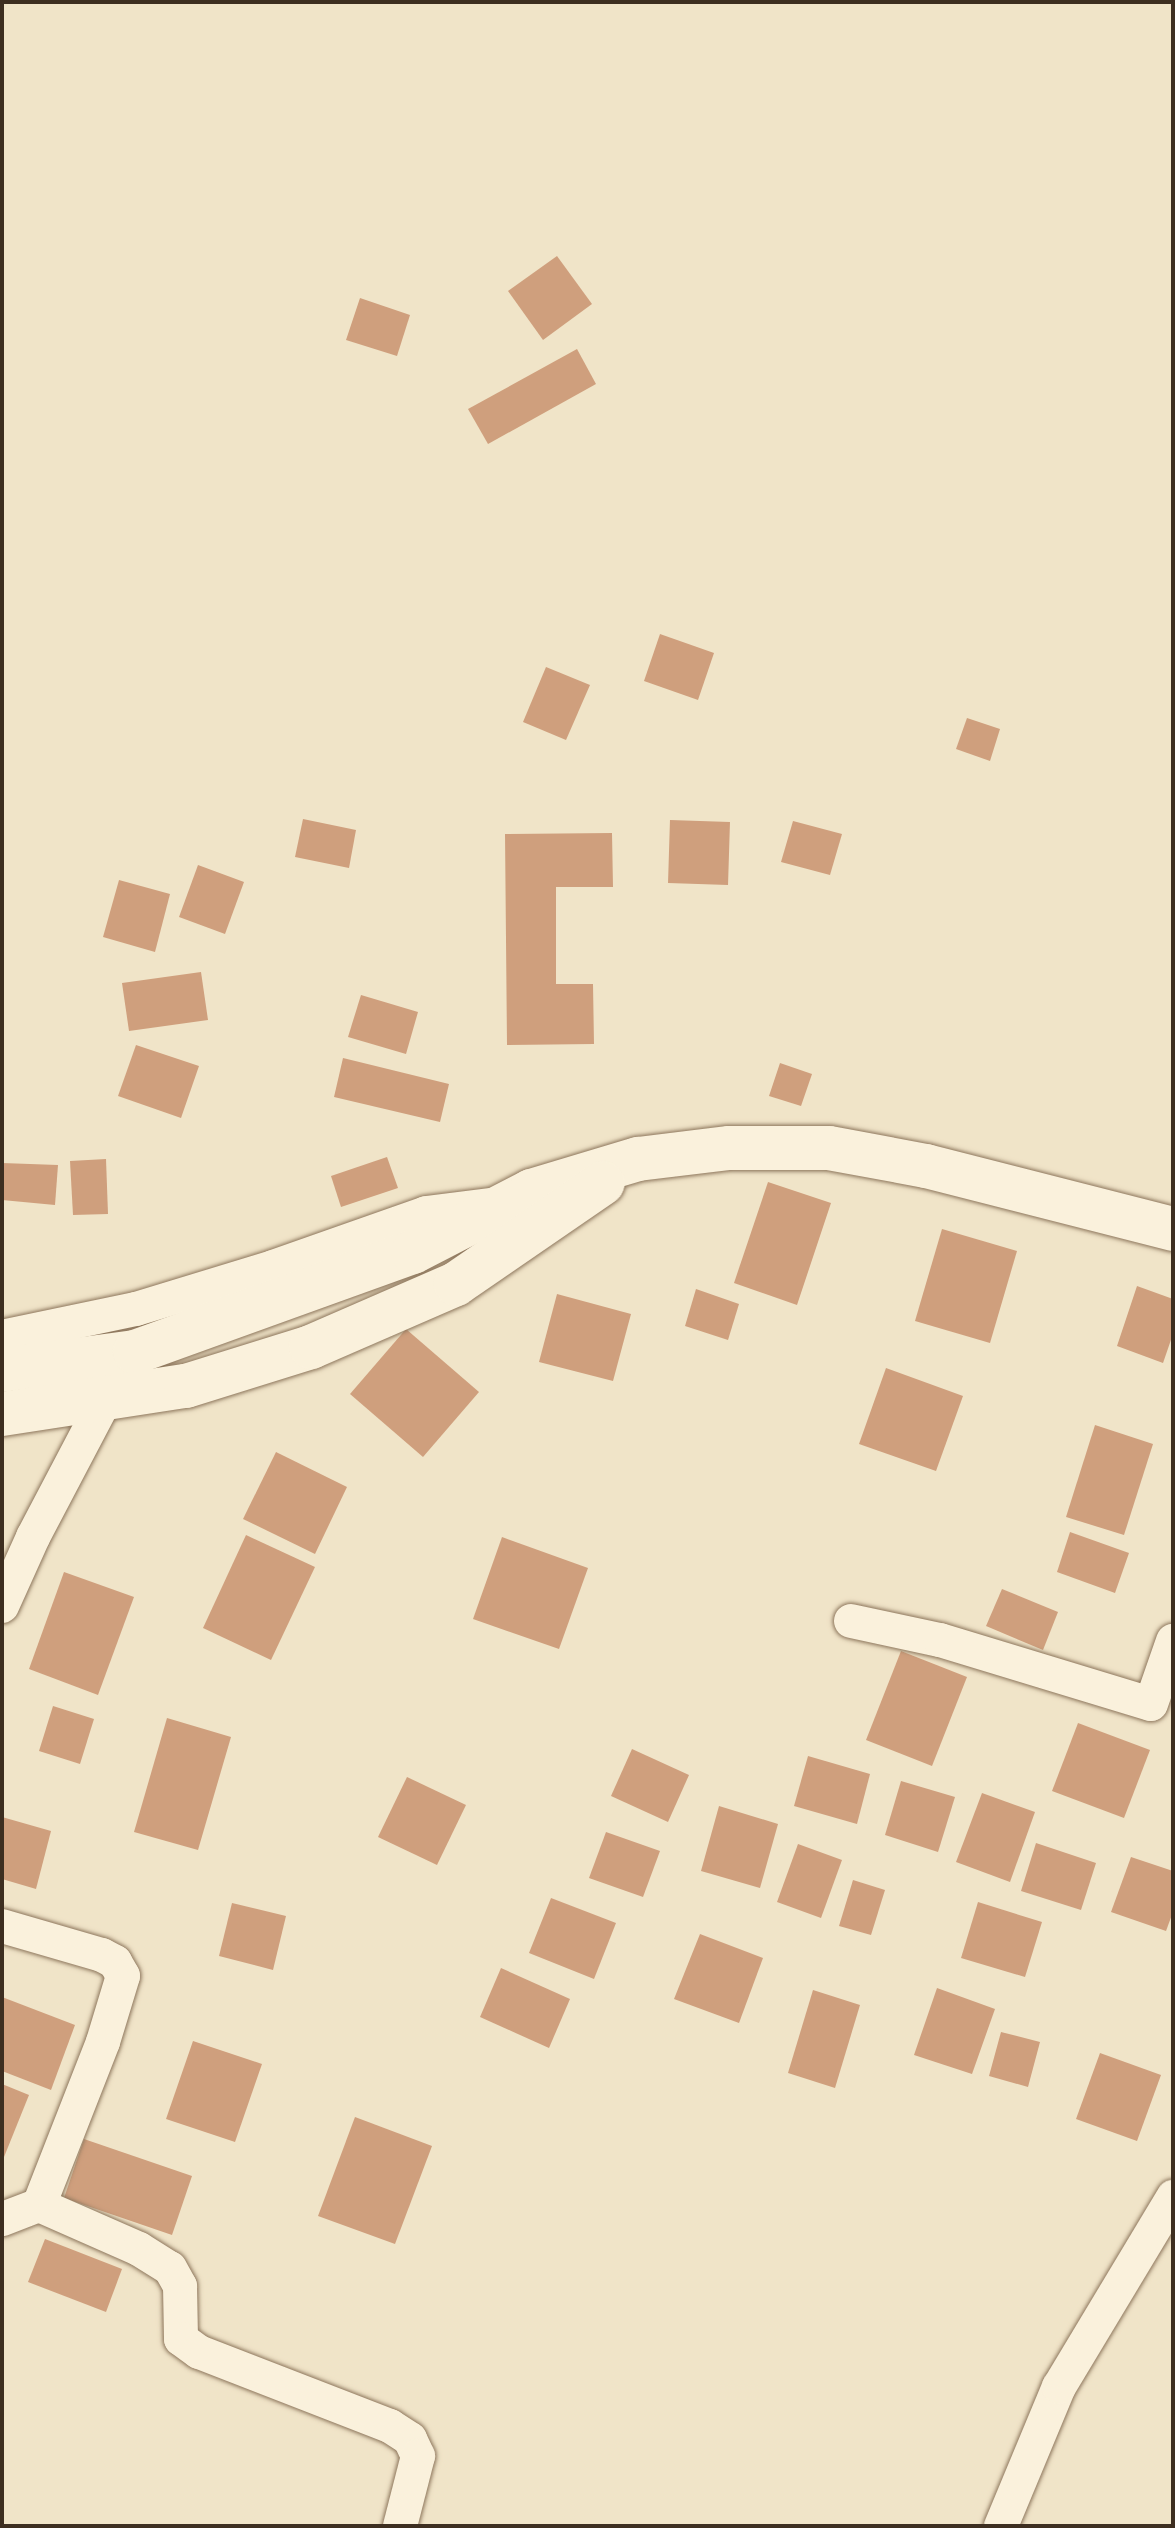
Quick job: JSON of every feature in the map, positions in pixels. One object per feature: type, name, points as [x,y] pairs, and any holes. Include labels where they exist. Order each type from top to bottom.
[{"type":"main road","points":[[2,1370],[135,1352],[413,1252],[531,1191],[638,1159],[729,1148],[829,1148],[941,1169],[1173,1229]]},
{"type":"main road","points":[[2,1414],[186,1386],[311,1347],[456,1284],[638,1159]]},
{"type":"street","points":[[2,1337],[136,1309],[273,1267],[426,1213],[506,1203]]},
{"type":"street","points":[[2,1606],[33,1537],[106,1398]]},
{"type":"street","points":[[851,1621],[940,1640],[1162,1709],[1173,1641]]},
{"type":"street","points":[[2,1926],[102,1955],[115,1962],[123,1976],[103,2042],[39,2205]]},
{"type":"street","points":[[1001,2526],[1059,2387],[1173,2197]]},
{"type":"street","points":[[2,2219],[39,2205],[139,2249],[170,2268],[180,2286],[181,2339],[199,2352],[390,2426],[410,2439],[418,2456],[400,2526]]},
{"type":"building","points":[[557,256],[592,304],[543,340],[508,291]]},
{"type":"building","points":[[360,298],[410,315],[397,356],[346,340]]},
{"type":"building","points":[[577,349],[596,384],[488,444],[468,409]]},
{"type":"building","points":[[660,634],[714,653],[698,700],[644,681]]},
{"type":"building","points":[[546,667],[590,685],[566,740],[523,722]]},
{"type":"building","points":[[967,718],[1000,729],[990,761],[956,749]]},
{"type":"building","points":[[303,819],[356,830],[349,868],[295,857]]},
{"type":"building","points":[[670,820],[730,822],[728,885],[668,883]]},
{"type":"building","points":[[793,821],[842,834],[830,875],[781,862]]},
{"type":"building","points":[[612,833],[613,887],[556,887],[556,984],[593,984],[594,1044],[507,1045],[505,834]]},
{"type":"building","points":[[198,865],[244,882],[225,934],[179,917]]},
{"type":"building","points":[[119,880],[170,894],[155,952],[103,937]]},
{"type":"building","points":[[201,972],[208,1020],[129,1031],[122,983]]},
{"type":"building","points":[[361,995],[418,1012],[406,1054],[348,1037]]},
{"type":"building","points":[[136,1045],[199,1066],[181,1118],[118,1096]]},
{"type":"building","points":[[343,1058],[449,1084],[440,1122],[334,1097]]},
{"type":"building","points":[[780,1063],[812,1074],[801,1106],[769,1096]]},
{"type":"building","points":[[387,1157],[398,1188],[341,1207],[331,1176]]},
{"type":"building","points":[[106,1159],[108,1214],[73,1215],[70,1161]]},
{"type":"building","points":[[2,1163],[58,1165],[55,1205],[2,1200]]},
{"type":"building","points":[[768,1182],[831,1203],[797,1305],[734,1283]]},
{"type":"building","points":[[942,1229],[1017,1251],[990,1343],[915,1321]]},
{"type":"building","points":[[1137,1286],[1173,1299],[1173,1334],[1163,1363],[1117,1346]]},
{"type":"building","points":[[696,1289],[739,1304],[728,1340],[685,1326]]},
{"type":"building","points":[[557,1294],[631,1314],[613,1381],[539,1362]]},
{"type":"building","points":[[406,1329],[479,1392],[423,1457],[350,1394]]},
{"type":"building","points":[[886,1368],[963,1396],[936,1471],[859,1444]]},
{"type":"building","points":[[1095,1425],[1153,1444],[1124,1535],[1066,1517]]},
{"type":"building","points":[[276,1452],[347,1487],[315,1554],[243,1519]]},
{"type":"building","points":[[1070,1532],[1129,1553],[1115,1593],[1057,1572]]},
{"type":"building","points":[[246,1535],[315,1567],[271,1660],[203,1628]]},
{"type":"building","points":[[502,1537],[588,1568],[559,1649],[473,1619]]},
{"type":"building","points":[[64,1572],[134,1597],[98,1695],[29,1669]]},
{"type":"building","points":[[1002,1589],[1058,1612],[1043,1650],[986,1626]]},
{"type":"building","points":[[901,1651],[967,1677],[932,1766],[866,1740]]},
{"type":"building","points":[[53,1706],[94,1719],[80,1764],[39,1751]]},
{"type":"building","points":[[167,1718],[231,1737],[198,1850],[134,1832]]},
{"type":"building","points":[[1078,1723],[1150,1750],[1124,1818],[1052,1791]]},
{"type":"building","points":[[632,1749],[689,1775],[668,1822],[611,1796]]},
{"type":"building","points":[[808,1756],[870,1774],[857,1824],[794,1806]]},
{"type":"building","points":[[407,1777],[466,1805],[437,1865],[378,1837]]},
{"type":"building","points":[[901,1781],[955,1797],[938,1852],[885,1835]]},
{"type":"building","points":[[982,1793],[1035,1812],[1010,1882],[956,1862]]},
{"type":"building","points":[[719,1806],[778,1824],[760,1888],[701,1871]]},
{"type":"building","points":[[2,1817],[51,1831],[36,1889],[2,1879]]},
{"type":"building","points":[[606,1832],[660,1851],[643,1897],[589,1878]]},
{"type":"building","points":[[1036,1843],[1096,1863],[1081,1910],[1021,1891]]},
{"type":"building","points":[[798,1844],[842,1860],[821,1918],[777,1902]]},
{"type":"building","points":[[1131,1857],[1173,1871],[1173,1912],[1166,1931],[1111,1912]]},
{"type":"building","points":[[853,1880],[885,1890],[871,1935],[839,1926]]},
{"type":"building","points":[[551,1898],[616,1923],[594,1979],[529,1953]]},
{"type":"building","points":[[978,1902],[1042,1922],[1025,1977],[961,1958]]},
{"type":"building","points":[[232,1903],[286,1916],[273,1970],[219,1956]]},
{"type":"building","points":[[700,1934],[763,1958],[739,2023],[674,1999]]},
{"type":"building","points":[[501,1968],[570,1999],[549,2048],[480,2017]]},
{"type":"building","points":[[937,1988],[995,2009],[972,2074],[914,2055]]},
{"type":"building","points":[[813,1990],[860,2005],[835,2088],[788,2073]]},
{"type":"building","points":[[2,1997],[75,2025],[51,2090],[2,2071]]},
{"type":"building","points":[[1001,2032],[1040,2042],[1028,2087],[989,2076]]},
{"type":"building","points":[[193,2041],[262,2064],[235,2142],[166,2119]]},
{"type":"building","points":[[1100,2053],[1161,2075],[1137,2141],[1076,2119]]},
{"type":"building","points":[[2,2084],[29,2095],[2,2162]]},
{"type":"building","points":[[355,2117],[432,2146],[395,2244],[318,2216]]},
{"type":"building","points":[[84,2139],[192,2176],[172,2235],[64,2198]]},
{"type":"building","points":[[45,2239],[122,2269],[106,2312],[28,2282]]}]
